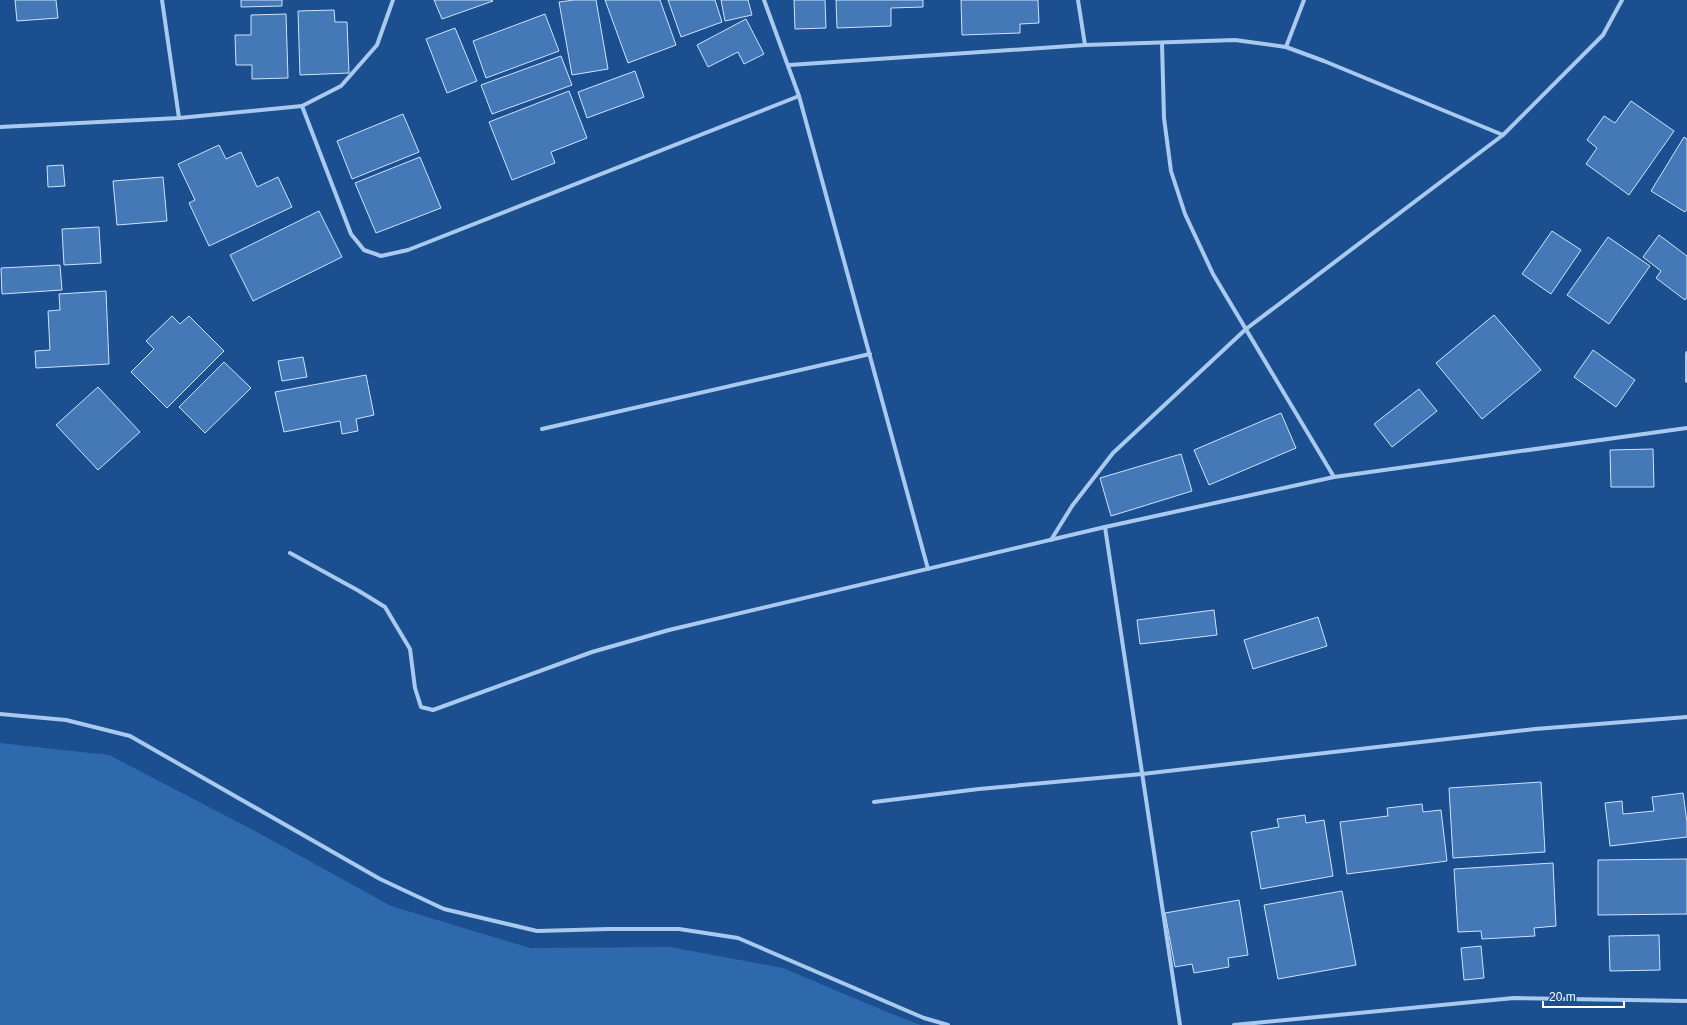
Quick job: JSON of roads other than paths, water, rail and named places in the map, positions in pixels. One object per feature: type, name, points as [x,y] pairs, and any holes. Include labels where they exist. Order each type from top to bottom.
[{"type":"street","points":[[162,0],[179,118]]},
{"type":"street","points":[[0,127],[179,118],[302,106],[341,86],[377,45],[393,0]]},
{"type":"street","points":[[764,0],[789,65],[799,96],[928,568]]},
{"type":"street","points":[[1078,0],[1085,46]]},
{"type":"street","points":[[1286,47],[1304,0]]},
{"type":"street","points":[[1051,541],[1072,506],[1113,453],[1246,329],[1503,135],[1603,34],[1622,0]]},
{"type":"street","points":[[789,65],[1085,46],[1235,40],[1286,47],[1503,135]]},
{"type":"street","points":[[1162,43],[1164,118],[1171,171],[1185,214],[1213,274],[1334,477]]},
{"type":"street","points":[[302,106],[352,234],[364,250],[381,256],[408,250],[799,96]]},
{"type":"street","points":[[1687,353],[1687,381]]},
{"type":"street","points":[[542,429],[870,354]]},
{"type":"street","points":[[290,553],[360,591],[384,607],[410,649],[415,688],[421,708],[433,710],[600,649],[669,630],[928,568],[1051,541],[1105,527],[1334,477],[1687,428]]},
{"type":"street","points":[[1105,527],[1180,1025]]},
{"type":"street","points":[[0,714],[66,720],[130,736],[380,879],[444,910],[537,931],[679,929],[738,938],[924,1018],[948,1025]]},
{"type":"street","points":[[874,802],[979,789],[1142,774],[1535,729],[1687,717]]},
{"type":"street","points":[[1234,1025],[1514,998],[1687,1001]]}]
